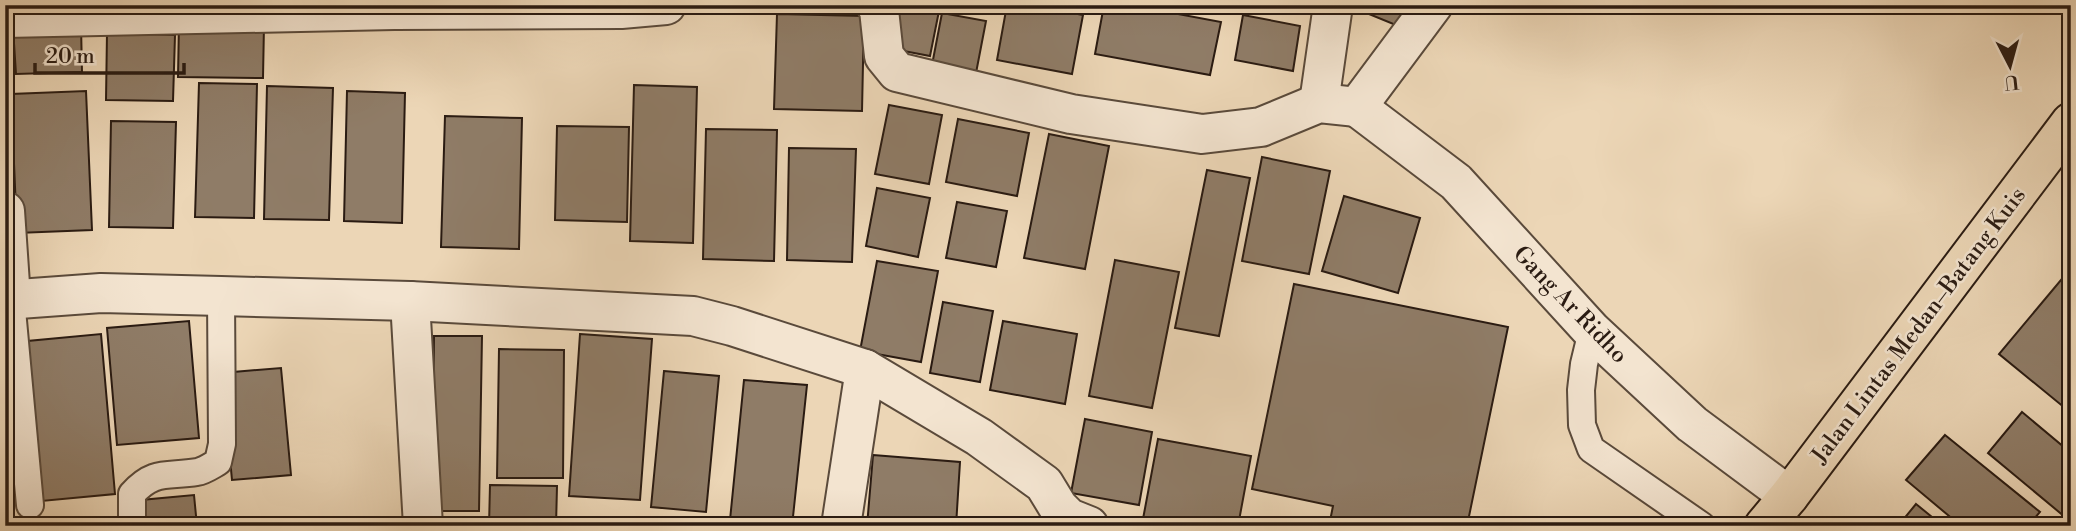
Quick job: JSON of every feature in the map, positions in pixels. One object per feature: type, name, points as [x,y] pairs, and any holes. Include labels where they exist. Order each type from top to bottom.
[{"type":"highway","name":"Jalan Lintas Medan–Batang Kuis","points":[[1764,526],[2071,122]]},
{"type":"street","points":[[5,18],[394,10],[621,9],[666,5]]},
{"type":"street","points":[[876,5],[879,10],[884,55],[897,72],[1071,114],[1202,134],[1261,127],[1319,103],[1357,107],[1433,5]]},
{"type":"street","points":[[1319,103],[1333,5]]},
{"type":"street","name":"Gang Ar Ridho","points":[[1357,107],[1455,182],[1592,331],[1692,424],[1789,496]]},
{"type":"street","points":[[5,211],[8,300],[101,293],[410,301],[693,316],[732,326],[864,369],[979,437],[1044,484],[1058,507],[1069,517],[1089,526]]},
{"type":"street","points":[[410,301],[423,526]]},
{"type":"street","points":[[841,526],[864,369]]},
{"type":"lane","points":[[132,526],[132,494],[141,484],[155,475],[200,472],[218,462],[222,444],[221,296]]},
{"type":"lane","points":[[8,300],[30,505]]},
{"type":"lane","points":[[1592,331],[1581,390],[1582,425],[1591,449],[1702,526]]},
{"type":"building","points":[[896,5],[940,6],[930,56],[888,48]]},
{"type":"building","points":[[1007,5],[1031,5],[1083,15],[1072,74],[997,60]]},
{"type":"building","points":[[1104,5],[1130,5],[1221,22],[1210,75],[1095,54]]},
{"type":"building","points":[[1347,5],[1412,5],[1403,28]]},
{"type":"building","points":[[942,13],[986,21],[976,73],[932,65]]},
{"type":"building","points":[[777,14],[864,16],[862,111],[774,109]]},
{"type":"building","points":[[1243,15],[1300,26],[1293,71],[1235,60]]},
{"type":"building","points":[[179,23],[264,25],[263,78],[178,77]]},
{"type":"building","points":[[81,25],[82,72],[16,74],[13,28]]},
{"type":"building","points":[[107,33],[175,35],[173,101],[106,100]]},
{"type":"building","points":[[199,83],[257,84],[254,218],[195,217]]},
{"type":"building","points":[[634,85],[697,87],[693,243],[630,241]]},
{"type":"building","points":[[267,86],[333,88],[329,220],[264,219]]},
{"type":"building","points":[[86,91],[92,230],[17,233],[11,94]]},
{"type":"building","points":[[347,91],[405,93],[402,223],[344,221]]},
{"type":"building","points":[[889,105],[942,115],[929,184],[875,174]]},
{"type":"building","points":[[445,116],[522,118],[519,249],[441,247]]},
{"type":"building","points":[[958,119],[1029,133],[1017,196],[946,182]]},
{"type":"building","points":[[111,121],[176,122],[173,228],[109,227]]},
{"type":"building","points":[[557,126],[629,127],[627,222],[555,220]]},
{"type":"building","points":[[706,129],[777,130],[774,261],[703,259]]},
{"type":"building","points":[[1049,134],[1109,146],[1085,269],[1024,258]]},
{"type":"building","points":[[789,148],[856,149],[852,262],[787,260]]},
{"type":"building","points":[[1262,157],[1330,171],[1309,274],[1242,261]]},
{"type":"building","points":[[1207,170],[1250,178],[1219,336],[1175,328]]},
{"type":"building","points":[[877,188],[930,198],[918,257],[866,246]]},
{"type":"building","points":[[1344,196],[1420,218],[1398,293],[1322,271]]},
{"type":"building","points":[[957,202],[1007,211],[996,267],[946,258]]},
{"type":"building","points":[[1115,260],[1179,272],[1152,408],[1089,396]]},
{"type":"building","points":[[877,261],[938,271],[921,362],[860,351]]},
{"type":"building","points":[[2071,268],[2071,413],[1999,354]]},
{"type":"building","points":[[1294,284],[1508,327],[1467,526],[1329,526],[1333,506],[1252,489]]},
{"type":"building","points":[[943,302],[993,311],[980,382],[930,373]]},
{"type":"building","points":[[189,321],[199,438],[117,445],[107,328]]},
{"type":"building","points":[[1003,321],[1077,334],[1065,404],[990,390]]},
{"type":"building","points":[[101,334],[115,494],[31,502],[17,342]]},
{"type":"building","points":[[580,334],[652,339],[640,500],[569,496]]},
{"type":"building","points":[[434,336],[482,336],[479,511],[432,511]]},
{"type":"building","points":[[499,349],[564,350],[563,478],[497,478]]},
{"type":"building","points":[[281,368],[291,475],[232,480],[222,373]]},
{"type":"building","points":[[664,371],[719,376],[706,512],[651,507]]},
{"type":"building","points":[[744,380],[807,385],[792,526],[730,520]]},
{"type":"building","points":[[2022,412],[2071,453],[2071,522],[1988,453]]},
{"type":"building","points":[[1085,419],[1152,432],[1139,505],[1071,493]]},
{"type":"building","points":[[1945,435],[2040,512],[2028,526],[1961,526],[1906,480]]},
{"type":"building","points":[[1158,439],[1251,456],[1238,526],[1181,526],[1143,519]]},
{"type":"building","points":[[873,455],[960,462],[956,526],[867,526]]},
{"type":"building","points":[[490,485],[557,486],[556,526],[489,526]]},
{"type":"building","points":[[194,495],[197,526],[143,526],[141,500]]},
{"type":"building","points":[[1916,504],[1943,526],[1898,526]]}]
